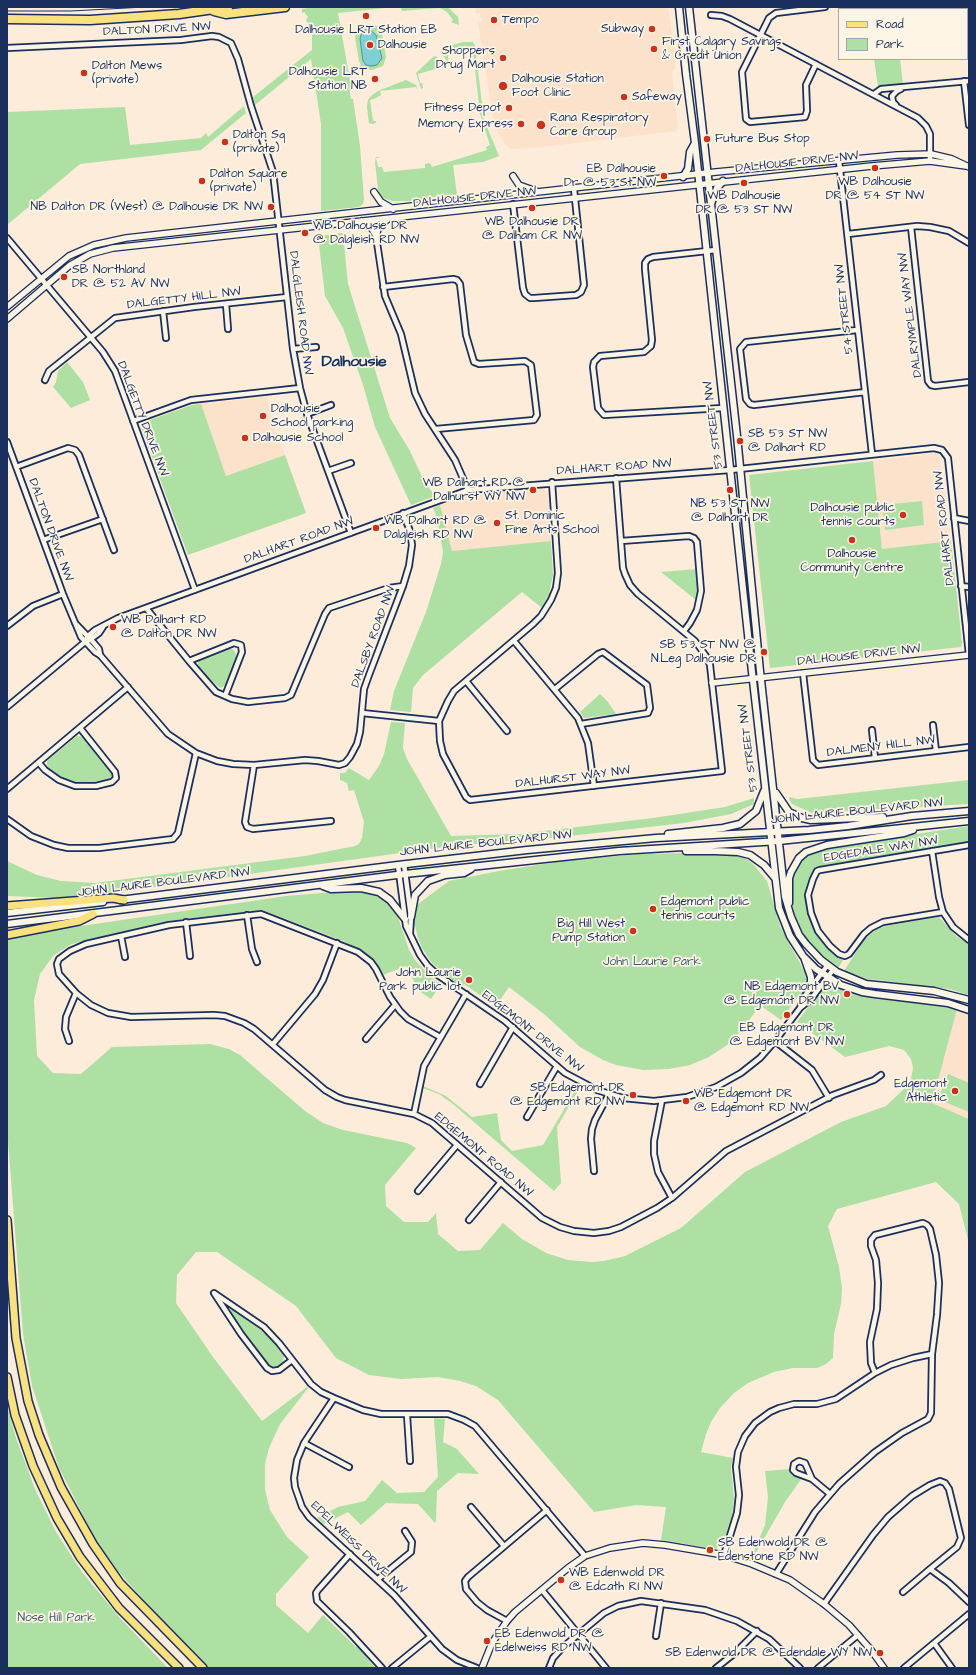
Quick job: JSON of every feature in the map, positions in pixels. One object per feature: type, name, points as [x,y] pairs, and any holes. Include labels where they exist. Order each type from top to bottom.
[{"type":"highway","points":[[7,19],[90,20],[179,14],[228,7]]},
{"type":"highway","points":[[212,10],[226,14],[284,7]]},
{"type":"main road","name":"53 STREET NW","points":[[678,7],[699,174],[752,679],[778,903],[790,936],[803,956]]},
{"type":"main road","name":"53 STREET NW","points":[[688,7],[740,469],[785,897],[790,910]]},
{"type":"main road","points":[[683,177],[688,169],[690,152],[695,143]]},
{"type":"main road","points":[[711,205],[717,188],[723,182]]},
{"type":"main road","points":[[656,838],[675,832],[723,828],[740,824],[756,811],[765,788]]},
{"type":"main road","points":[[774,790],[782,804],[789,812],[811,820],[912,816]]},
{"type":"main road","name":"JOHN LAURIE BOULEVARD NW","points":[[7,913],[124,900],[401,864],[656,838],[770,833],[848,826],[912,816],[969,811]]},
{"type":"main road","name":"JOHN LAURIE BOULEVARD NW","points":[[7,924],[402,874],[619,851],[771,842],[969,821]]},
{"type":"main road","points":[[921,827],[904,833],[827,845],[806,852],[799,858],[789,878],[790,910],[799,934],[814,954],[827,966],[850,979],[866,984],[934,991],[969,1000]]},
{"type":"main road","points":[[619,851],[738,852],[756,858],[764,865],[775,879]]},
{"type":"main road","points":[[322,885],[331,889],[361,888],[380,892],[408,918],[415,895],[428,881],[445,875],[464,873],[476,867]]},
{"type":"main road","points":[[7,906],[113,898],[124,900]]},
{"type":"main road","points":[[7,935],[79,921],[93,914]]},
{"type":"main road","points":[[803,956],[827,977],[841,985],[862,992],[935,1000],[969,1010]]},
{"type":"main road","points":[[803,956],[811,977],[811,988]]},
{"type":"main road","points":[[7,1220],[16,1338],[28,1401],[39,1435],[61,1487],[93,1544],[120,1583],[204,1668]]},
{"type":"main road","points":[[7,1378],[15,1415],[32,1466],[57,1518],[80,1557],[118,1608],[179,1668]]},
{"type":"street","points":[[816,64],[806,85],[807,111],[805,116],[748,121],[745,116],[742,72],[769,18],[774,14],[825,7]]},
{"type":"street","points":[[711,15],[725,17],[918,118],[926,126],[931,139],[930,161]]},
{"type":"street","name":"DALTON DRIVE NW","points":[[7,48],[181,40],[212,36],[226,40],[235,50],[251,106],[271,165],[280,231]]},
{"type":"street","points":[[874,94],[882,89],[966,81],[969,125]]},
{"type":"street","points":[[898,108],[893,102],[892,96],[904,87]]},
{"type":"street","name":"DALHOUSIE DRIVE NW","points":[[7,306],[69,256],[94,245],[106,242],[159,234],[683,177],[707,173],[897,154],[931,154],[952,159],[968,167]]},
{"type":"street","name":"54 STREET NW","points":[[839,161],[872,454]]},
{"type":"street","name":"DALHOUSIE DRIVE NW","points":[[7,319],[69,266],[90,254],[113,248],[840,169],[930,161],[968,167]]},
{"type":"street","points":[[513,176],[519,185],[540,192]]},
{"type":"street","points":[[513,204],[522,288],[525,294],[530,298],[576,295],[582,292],[584,285],[574,189]]},
{"type":"street","points":[[374,192],[381,202],[393,209]]},
{"type":"street","points":[[388,218],[379,226],[376,236],[382,286],[404,345],[415,394],[424,414],[456,460],[468,490]]},
{"type":"street","points":[[362,221],[370,227],[376,236]]},
{"type":"street","points":[[848,234],[911,227],[930,227],[943,229],[960,236],[969,243]]},
{"type":"street","name":"DALRYMPLE WAY NW","points":[[911,227],[928,381],[930,384],[935,386],[969,382]]},
{"type":"street","name":"DALGLEISH ROAD NW","points":[[280,231],[292,349],[300,388],[307,414],[351,533]]},
{"type":"street","name":"DALGETTY DRIVE NW","points":[[7,238],[103,352],[115,371],[195,590]]},
{"type":"street","points":[[716,250],[653,257],[646,261],[645,269],[652,340],[651,346],[644,352],[602,355],[597,357],[594,364],[599,411],[607,416],[723,408]]},
{"type":"street","points":[[382,286],[457,280],[460,284],[466,335],[474,362],[479,364],[525,361],[531,365],[537,415],[534,420],[436,430]]},
{"type":"street","name":"DALGETTY HILL NW","points":[[45,380],[49,371],[90,336],[115,318],[287,297]]},
{"type":"street","points":[[226,304],[228,329]]},
{"type":"street","points":[[163,311],[166,338]]},
{"type":"street","points":[[857,330],[746,342],[740,348],[746,399],[750,404],[754,405],[865,392]]},
{"type":"street","points":[[292,349],[316,347]]},
{"type":"street","points":[[133,420],[191,400],[300,388]]},
{"type":"street","points":[[307,414],[331,405]]},
{"type":"street","name":"DALTON DRIVE NW","points":[[7,442],[77,630],[85,642],[95,652],[100,654]]},
{"type":"street","points":[[16,467],[68,448],[73,448],[78,453],[114,550]]},
{"type":"street","name":"DALHART ROAD NW","points":[[85,642],[104,626],[118,618],[468,490],[552,482],[730,470],[934,448],[942,450],[948,458],[969,655]]},
{"type":"street","points":[[328,471],[351,463]]},
{"type":"street","name":"DALHURST WAY NW","points":[[552,482],[558,568],[556,588],[551,600],[541,616],[514,641],[466,681],[451,696],[439,721],[440,741],[443,754],[466,797],[470,800],[722,770],[710,665],[704,652],[698,644],[642,598],[634,590],[627,579],[623,568],[616,478]]},
{"type":"street","name":"DALSBY ROAD NW","points":[[342,764],[348,760],[357,744],[362,726],[364,689],[368,675],[403,586],[409,566],[412,545],[410,531],[403,513]]},
{"type":"street","points":[[954,518],[969,521]]},
{"type":"street","points":[[43,540],[103,519]]},
{"type":"street","points":[[621,542],[689,536],[693,537],[697,542],[701,591],[697,610],[684,631]]},
{"type":"street","points":[[146,608],[211,687],[225,696],[248,702],[290,696],[294,692],[328,609],[389,588],[403,586]]},
{"type":"street","points":[[961,586],[969,587]]},
{"type":"street","points":[[7,626],[26,610],[63,594]]},
{"type":"street","name":"DALTON DRIVE NW","points":[[75,623],[90,638],[99,649],[100,654],[168,734],[196,753],[224,762],[254,765],[305,760],[318,760],[339,765],[342,764]]},
{"type":"street","points":[[514,641],[572,708],[581,724],[588,742],[594,786]]},
{"type":"street","points":[[7,707],[85,642]]},
{"type":"street","points":[[189,661],[234,643],[240,645],[242,652],[225,696]]},
{"type":"street","points":[[555,689],[598,654],[603,652],[647,685],[650,708],[648,713],[581,724]]},
{"type":"street","name":"DALHOUSIE DRIVE NW","points":[[712,683],[969,655]]},
{"type":"street","name":"DALMENY HILL NW","points":[[803,673],[814,762],[820,765],[969,747]]},
{"type":"street","points":[[466,681],[507,731]]},
{"type":"street","points":[[7,789],[128,687]]},
{"type":"street","points":[[362,713],[439,721]]},
{"type":"street","points":[[933,725],[936,751]]},
{"type":"street","points":[[39,762],[45,770],[59,780],[75,786],[96,786],[112,782],[116,778],[116,772],[80,728]]},
{"type":"street","points":[[872,730],[875,758]]},
{"type":"street","points":[[7,819],[32,836],[54,845],[68,848],[99,848],[174,839],[178,833],[196,753]]},
{"type":"street","points":[[254,765],[245,822],[247,827],[253,829],[331,822]]},
{"type":"street","name":"EDGEDALE WAY NW","points":[[943,912],[884,922],[871,928],[864,934],[849,954],[845,956],[839,954],[830,946],[818,931],[813,919],[809,902],[809,889],[817,871],[820,870],[969,845]]},
{"type":"street","points":[[932,851],[939,897],[943,912],[953,927],[969,940]]},
{"type":"street","name":"EDGEMONT DRIVE NW","points":[[401,864],[408,918],[406,926],[420,955],[428,966],[439,976],[513,1027],[557,1066],[576,1080],[609,1094],[631,1099],[662,1100],[694,1096],[726,1082],[756,1062],[775,1042],[800,1008],[811,999],[833,970]]},
{"type":"street","points":[[247,915],[252,949],[257,962]]},
{"type":"street","name":"EDGEMONT ROAD NW","points":[[440,1037],[408,1019],[395,1005],[379,973],[371,962],[358,952],[265,915],[247,915],[186,922],[121,936],[80,946],[70,951],[56,964],[57,971],[76,993],[97,1009],[122,1016],[226,1016],[244,1023],[273,1044],[325,1090],[345,1100],[414,1114],[432,1123],[533,1210],[551,1223],[574,1231],[588,1233],[609,1231],[621,1227],[657,1208],[672,1198],[726,1151],[828,1098],[881,1076]]},
{"type":"street","points":[[186,922],[190,956]]},
{"type":"street","points":[[121,936],[125,956]]},
{"type":"street","points":[[273,1044],[319,989],[337,943]]},
{"type":"street","name":"EDGEMONT DRIVE NW","points":[[800,1008],[804,997],[827,966]]},
{"type":"street","points":[[69,1040],[65,1029],[66,1017],[76,993]]},
{"type":"street","points":[[414,1114],[424,1066],[466,994]]},
{"type":"street","points":[[366,1039],[395,1005]]},
{"type":"street","points":[[480,1084],[513,1027]]},
{"type":"street","points":[[775,1042],[812,1070],[828,1098]]},
{"type":"street","points":[[527,1117],[557,1066]]},
{"type":"street","points":[[594,1171],[591,1139],[592,1129],[595,1120],[609,1094]]},
{"type":"street","points":[[662,1100],[654,1141],[654,1154],[658,1172],[672,1198]]},
{"type":"street","points":[[418,1191],[458,1145]]},
{"type":"street","points":[[469,1220],[501,1182]]},
{"type":"street","points":[[776,1574],[806,1525],[830,1494],[875,1452],[930,1416],[932,1354],[938,1304],[939,1279],[930,1229],[923,1223],[875,1235],[871,1240],[871,1246],[876,1260],[878,1283],[877,1309],[870,1342],[871,1363],[876,1373]]},
{"type":"street","points":[[292,1360],[279,1370],[272,1371],[267,1368],[241,1334],[214,1293],[264,1327],[317,1389],[334,1398],[372,1412],[390,1415],[448,1414],[475,1426],[585,1556]]},
{"type":"street","points":[[724,1555],[737,1513],[739,1495],[737,1460],[741,1444],[749,1430],[763,1416],[779,1408],[794,1404],[817,1404],[836,1400],[876,1373],[902,1361],[932,1354]]},
{"type":"street","name":"EDELWEISS DRIVE NW","points":[[334,1398],[304,1443],[297,1460],[294,1478],[295,1487],[302,1508],[309,1517],[378,1580],[447,1654],[477,1668]]},
{"type":"street","points":[[407,1415],[410,1461]]},
{"type":"street","points":[[304,1443],[349,1467]]},
{"type":"street","points":[[812,1479],[805,1463],[800,1461],[794,1464],[794,1470],[796,1473],[812,1479],[830,1494]]},
{"type":"street","points":[[824,1604],[873,1535],[888,1517],[912,1496],[930,1485],[940,1482],[945,1483],[949,1489],[961,1540],[957,1547],[903,1592]]},
{"type":"street","points":[[471,1507],[504,1546]]},
{"type":"street","points":[[507,1621],[487,1610],[477,1602],[465,1586],[468,1577],[547,1510]]},
{"type":"street","points":[[378,1580],[411,1552],[412,1542],[405,1531]]},
{"type":"street","points":[[482,1668],[492,1643],[507,1621],[568,1568],[585,1556],[610,1548],[643,1543],[724,1555],[752,1564],[790,1580],[824,1604],[858,1634],[884,1668]]},
{"type":"street","points":[[350,1554],[318,1590],[316,1593],[317,1601],[349,1632],[382,1668]]},
{"type":"street","points":[[930,1569],[949,1583],[969,1602]]},
{"type":"street","points":[[542,1590],[606,1668]]},
{"type":"street","points":[[549,1668],[553,1658],[578,1634],[604,1613],[618,1606],[641,1601],[716,1613],[736,1621],[757,1631],[779,1647],[800,1668]]},
{"type":"street","points":[[656,1636],[661,1603]]},
{"type":"street","points":[[904,1668],[969,1614]]},
{"type":"street","points":[[716,1668],[735,1653],[757,1631]]},
{"type":"street","points":[[818,1668],[858,1634]]},
{"type":"street","points":[[392,1668],[430,1637]]},
{"type":"street","points":[[934,1643],[952,1668]]},
{"type":"shaded area","points":[[475,7],[668,7],[675,53],[675,69],[672,72],[678,128],[676,131],[542,147],[511,149],[504,143],[496,129],[478,23],[482,22],[480,13],[476,13]]},
{"type":"shaded area","name":"Dalhousie School","points":[[267,397],[274,427],[285,455],[226,476],[201,404]]},
{"type":"shaded area","points":[[939,453],[951,541],[882,549],[873,461]]},
{"type":"shaded area","name":"St. Dominic Fine Arts School","points":[[543,489],[548,494],[551,541],[452,551],[440,505],[463,496]]},
{"type":"shaded area","points":[[957,1009],[969,1015],[969,1119],[932,1103]]},
{"type":"green space","points":[[314,7],[395,7],[338,13],[350,80],[350,94],[351,99],[353,99],[360,146],[364,200],[363,204],[359,207],[321,211],[321,124],[311,59],[255,105],[253,97],[312,50],[312,30],[306,20],[308,17],[304,12],[302,13],[302,9]]},
{"type":"green space","points":[[401,7],[448,7],[458,17],[459,25],[451,22],[453,20],[447,12],[440,8],[402,11]]},
{"type":"green space","points":[[365,24],[373,24],[380,28],[386,57],[383,66],[372,70],[365,69],[361,66],[355,38],[356,30]]},
{"type":"green space","points":[[463,42],[473,42],[475,46],[484,120],[499,156],[483,162],[453,165],[457,195],[433,197],[421,201],[392,201],[383,198],[379,194],[378,189],[375,162],[376,157],[381,157],[376,158],[378,167],[382,167],[384,172],[425,168],[425,164],[430,163],[432,167],[487,150],[486,147],[490,145],[480,114],[473,51],[468,51],[466,46],[447,52],[452,67],[440,52],[448,46]]},
{"type":"green space","points":[[436,56],[445,69],[444,70],[442,67],[418,74],[423,88],[421,89],[416,73]]},
{"type":"green space","points":[[874,60],[900,60],[903,84],[878,87]]},
{"type":"green space","points":[[406,80],[416,85],[418,90],[416,87],[380,91],[381,95],[370,100],[373,121],[376,121],[376,123],[369,123],[367,107],[368,100],[371,96],[378,91]]},
{"type":"green space","points":[[244,106],[246,113],[201,150],[80,164],[7,225],[7,112],[125,107],[130,145],[201,138],[206,133],[208,137]]},
{"type":"green space","points":[[343,233],[348,284],[390,418],[410,451],[424,481],[435,496],[411,505],[375,427],[363,385],[343,328],[325,296],[318,236]]},
{"type":"green space","points":[[67,362],[83,382],[90,400],[71,408],[53,387],[56,382],[58,371]]},
{"type":"green space","points":[[201,404],[226,476],[285,455],[306,513],[188,555],[141,427],[144,422],[192,405]]},
{"type":"green space","points":[[873,461],[882,549],[951,541],[962,643],[961,647],[770,668],[749,475]]},
{"type":"green space","name":"Dalhousie public tennis courts","points":[[922,501],[924,525],[885,530],[882,505]]},
{"type":"green space","points":[[440,505],[452,551],[551,541],[553,575],[549,594],[542,608],[522,592],[423,675],[413,688],[411,712],[390,710],[394,691],[426,612],[441,564],[443,552],[437,518],[433,508]]},
{"type":"green space","points":[[697,569],[698,586],[696,600],[661,572]]},
{"type":"green space","points":[[229,648],[234,650],[237,657],[226,685],[220,688],[199,667],[198,662],[201,659]]},
{"type":"green space","points":[[600,694],[608,702],[616,714],[584,718],[580,712]]},
{"type":"green space","points":[[391,722],[405,723],[403,748],[407,759],[451,836],[518,834],[653,818],[725,807],[754,798],[754,804],[731,814],[684,823],[552,838],[451,846],[90,896],[56,898],[7,896],[7,861],[37,875],[61,881],[95,883],[305,856],[355,846],[359,844],[362,838],[364,822],[354,790],[349,791],[347,783],[340,780],[340,773],[345,773],[349,768],[369,780],[379,766],[384,754]]},
{"type":"green space","points":[[77,736],[83,737],[111,771],[112,774],[109,780],[77,783],[59,776],[47,766],[47,761]]},
{"type":"green space","points":[[969,780],[969,804],[812,813],[792,804],[789,799],[790,797],[797,799]]},
{"type":"green space","points":[[969,826],[969,843],[817,867],[813,871],[806,890],[808,916],[820,939],[830,950],[843,960],[838,969],[823,959],[808,942],[794,914],[791,886],[794,871],[802,858],[807,854],[817,849]]},
{"type":"green space","name":"John Laurie Park","points":[[640,854],[726,854],[743,857],[752,863],[767,881],[780,926],[807,976],[806,986],[781,1020],[760,1005],[743,1029],[727,1045],[709,1057],[690,1065],[669,1069],[643,1070],[616,1065],[603,1060],[580,1047],[544,1014],[509,987],[496,1006],[464,984],[462,987],[432,963],[422,948],[418,938],[413,917],[414,907],[449,881],[499,871],[563,861]]},
{"type":"green space","points":[[358,890],[377,894],[385,899],[396,911],[409,950],[415,960],[431,977],[441,984],[431,999],[419,991],[406,966],[383,975],[375,963],[364,953],[343,941],[262,910],[169,921],[72,944],[54,955],[40,974],[34,1000],[37,1056],[53,1073],[81,1074],[112,1047],[210,1044],[229,1049],[240,1055],[305,1111],[323,1123],[343,1130],[407,1143],[416,1148],[385,1185],[386,1206],[404,1222],[428,1222],[436,1213],[438,1234],[458,1251],[480,1250],[503,1223],[522,1239],[546,1253],[568,1260],[592,1262],[625,1256],[681,1228],[745,1172],[841,1122],[886,1106],[907,1086],[911,1079],[913,1068],[911,1059],[904,1050],[889,1046],[845,1057],[797,1022],[822,989],[831,986],[850,993],[870,997],[937,1005],[957,1009],[932,1103],[969,1119],[969,1244],[959,1204],[936,1182],[837,1209],[828,1226],[839,1267],[842,1288],[841,1304],[834,1334],[833,1358],[826,1364],[817,1368],[793,1368],[774,1372],[748,1383],[734,1393],[720,1408],[711,1422],[706,1434],[701,1452],[733,1458],[731,1468],[734,1499],[732,1515],[726,1534],[716,1549],[661,1540],[666,1507],[636,1505],[594,1512],[498,1400],[476,1386],[460,1381],[438,1377],[401,1379],[369,1375],[336,1358],[296,1306],[217,1252],[196,1252],[177,1275],[176,1303],[213,1357],[262,1421],[307,1387],[308,1388],[280,1424],[269,1448],[265,1464],[265,1489],[270,1510],[287,1537],[309,1557],[276,1594],[276,1605],[308,1633],[323,1615],[356,1647],[358,1647],[375,1668],[209,1668],[160,1619],[118,1571],[98,1544],[59,1468],[32,1386],[23,1334],[7,1128],[7,938],[286,896]]},
{"type":"green space","points":[[939,917],[956,936],[969,944],[969,995],[949,989],[868,979],[844,971],[863,941],[874,931],[885,926]]},
{"type":"green space","name":"Edgemont Athletic","points":[[948,1074],[969,1083],[969,1112],[938,1099]]},
{"type":"green space","points":[[423,1086],[446,1096],[472,1117],[497,1113],[501,1140],[512,1151],[543,1145],[576,1089],[578,1086],[580,1087],[557,1127],[561,1183],[554,1191],[453,1104],[439,1094],[423,1088]]},
{"type":"green space","points":[[232,1309],[270,1337],[284,1355],[283,1363],[276,1368],[269,1365],[230,1311]]},
{"type":"green space","name":"Nose Hill Park","points":[[7,1406],[16,1438],[35,1489],[56,1532],[82,1572],[119,1617],[168,1668],[7,1668]]},
{"type":"green space","points":[[434,1418],[445,1419],[443,1442],[457,1449],[479,1474],[458,1473],[437,1491],[435,1523],[418,1504],[386,1503],[361,1525],[348,1512],[324,1524],[317,1518],[338,1507],[365,1501],[382,1480],[397,1493],[424,1492],[438,1477]]},
{"type":"green space","points":[[790,1469],[794,1476],[802,1478],[785,1502],[754,1556],[752,1556],[765,1525],[768,1497],[765,1471]]},
{"type":"water","points":[[365,30],[370,30],[376,35],[382,58],[377,65],[366,65],[363,61],[360,39]]},
{"type":"tram line","points":[[7,11],[71,11],[145,7]]},
{"type":"place","name":"Dalhousie LRT Station EB","points":[[366,16]]},
{"type":"place","name":"Tempo","points":[[494,20]]},
{"type":"place","name":"Subway","points":[[652,29]]},
{"type":"place","name":"Dalhousie","points":[[370,45]]},
{"type":"place","name":"First Calgary Savings & Credit Union","points":[[654,49]]},
{"type":"place","name":"Shoppers Drug Mart","points":[[503,58]]},
{"type":"place","name":"Dalton Mews (private)","points":[[84,73]]},
{"type":"place","name":"Dalhousie LRT Station NB","points":[[375,79]]},
{"type":"place","name":"Dalhousie Station Foot Clinic","points":[[503,86]]},
{"type":"place","name":"Safeway","points":[[624,97]]},
{"type":"place","name":"Fitness Depot","points":[[509,108]]},
{"type":"place","name":"Memory Express","points":[[521,124]]},
{"type":"place","name":"Rana Respiratory Care Group","points":[[541,125]]},
{"type":"place","name":"Future Bus Stop","points":[[707,139]]},
{"type":"place","name":"Dalton Sq (private)","points":[[225,142]]},
{"type":"place","name":"WB Dalhousie DR @ 54 ST NW","points":[[875,168]]},
{"type":"place","name":"EB Dalhousie Dr @ 53 St NW","points":[[664,176]]},
{"type":"place","name":"Dalton Square (private)","points":[[202,181]]},
{"type":"place","name":"WB Dalhousie DR @ 53 ST NW","points":[[744,183]]},
{"type":"place","name":"NB Dalton DR (West) @ Dalhousie DR NW","points":[[271,207]]},
{"type":"place","name":"WB Dalhousie DR @ Dalham CR NW","points":[[532,208]]},
{"type":"place","name":"WB Dalhousie DR @ Dalgleish RD NW","points":[[305,233]]},
{"type":"place","name":"SB Northland DR @ 52 AV NW","points":[[64,277]]},
{"type":"place","name":"Dalhousie School parking","points":[[263,416]]},
{"type":"place","name":"Dalhousie School","points":[[245,438]]},
{"type":"place","name":"SB 53 ST NW @ Dalhart RD","points":[[740,441]]},
{"type":"place","name":"WB Dalhart RD @ Dalhurst WY NW","points":[[533,490]]},
{"type":"place","name":"NB 53 ST NW @ Dalhart DR","points":[[730,490]]},
{"type":"place","name":"Dalhousie public tennis courts","points":[[903,515]]},
{"type":"place","name":"St. Dominic Fine Arts School","points":[[497,523]]},
{"type":"place","name":"WB Dalhart RD @ Dalgleish RD NW","points":[[376,528]]},
{"type":"place","name":"Dalhousie Community Centre","points":[[852,540]]},
{"type":"place","name":"WB Dalhart RD @ Dalton DR NW","points":[[113,627]]},
{"type":"place","name":"SB 53 ST NW @ N.Leg Dalhousie DR","points":[[764,652]]},
{"type":"place","name":"Edgemont public tennis courts","points":[[653,909]]},
{"type":"place","name":"Big Hill West Pump Station","points":[[633,931]]},
{"type":"place","name":"John Laurie Park public lot","points":[[469,980]]},
{"type":"place","name":"NB Edgemont BV @ Edgemont DR NW","points":[[847,994]]},
{"type":"place","name":"EB Edgemont DR @ Edgemont BV NW","points":[[787,1015]]},
{"type":"place","name":"Edgemont Athletic","points":[[955,1091]]},
{"type":"place","name":"SB Edgemont DR @ Edgemont RD NW","points":[[633,1095]]},
{"type":"place","name":"WB Edgemont DR @ Edgemont RD NW","points":[[686,1101]]},
{"type":"place","name":"SB Edenwold DR @ Edenstone RD NW","points":[[710,1550]]},
{"type":"place","name":"WB Edenwold DR @ Edcath RI NW","points":[[561,1580]]},
{"type":"place","name":"EB Edenwold DR @ Edelweiss RD NW","points":[[487,1641]]},
{"type":"place","name":"SB Edenwold DR @ Edendale WY NW","points":[[880,1653]]},
{"type":"district","name":"Dalhousie","points":[[354,363]]}]
